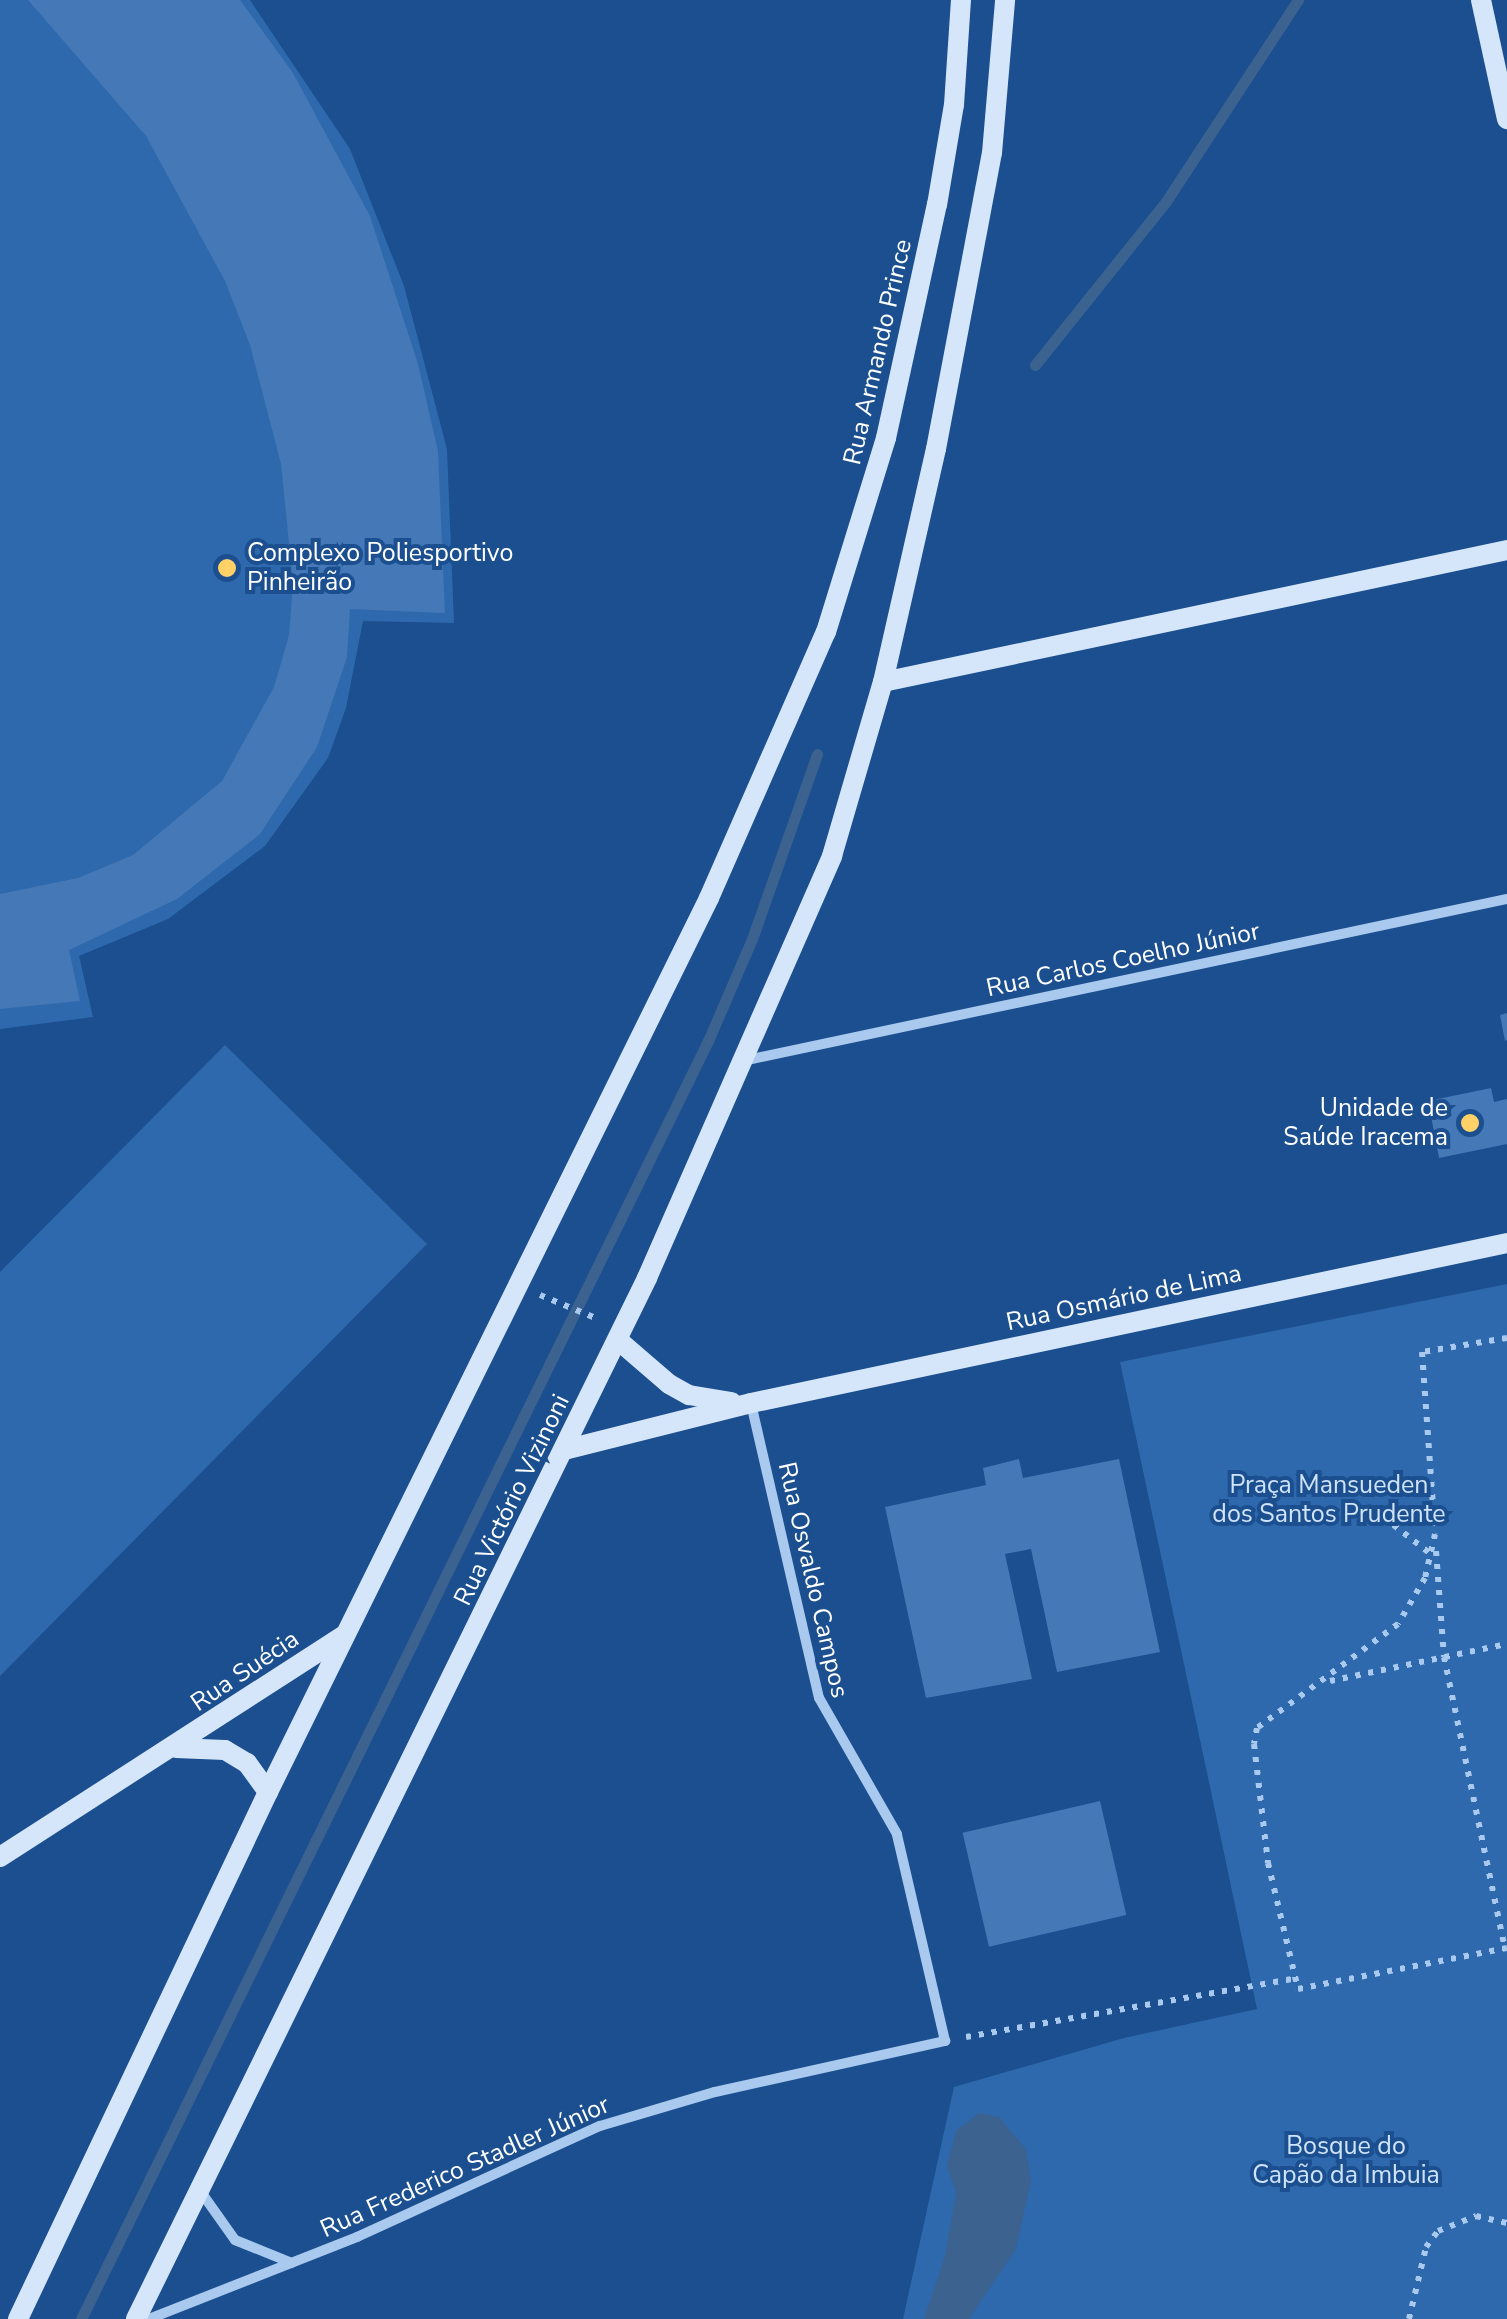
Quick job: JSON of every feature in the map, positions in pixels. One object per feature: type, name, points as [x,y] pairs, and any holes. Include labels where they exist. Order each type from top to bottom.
[{"type":"street","name":"Rua Armando Prince","points":[[344,1636],[685,948],[796,704],[858,543],[886,438],[952,122],[962,0]]},
{"type":"street","points":[[1005,0],[992,153],[936,449],[883,682],[1507,550]]},
{"type":"street","points":[[1481,0],[1507,119]]},
{"type":"street","name":"Rua Victório Vizinoni","points":[[136,2319],[618,1340],[747,1060],[832,856],[883,682]]},
{"type":"street","name":"Rua Carlos Coelho Júnior","points":[[747,1060],[1507,899]]},
{"type":"street","name":"Rua Osmário de Lima","points":[[564,1450],[752,1403],[1507,1243]]},
{"type":"street","name":"Rua Osmário de Lima","points":[[618,1340],[689,1395],[752,1403]]},
{"type":"street","name":"Rua Osvaldo Campos","points":[[752,1403],[819,1698],[897,1834],[945,2041]]},
{"type":"street","points":[[18,2319],[344,1636]]},
{"type":"street","name":"Rua Suécia","points":[[0,1856],[344,1636]]},
{"type":"street","name":"Rua Suécia","points":[[174,1748],[226,1750],[247,1763],[268,1792]]},
{"type":"street","name":"Rua Frederico Stadler Júnior","points":[[149,2319],[293,2263],[600,2126],[715,2092],[945,2041]]},
{"type":"street","points":[[201,2192],[236,2240],[293,2263]]},
{"type":"path","points":[[536,1294],[605,1322]]},
{"type":"path","points":[[1435,1534],[1433,1556],[1398,1624],[1257,1728],[1254,1744],[1268,1862],[1292,1979],[1309,1991],[1506,1948],[1444,1658],[1435,1534],[1419,1357],[1427,1349],[1507,1338]]},
{"type":"path","points":[[1373,1510],[1433,1556]]},
{"type":"path","points":[[1324,1682],[1507,1644]]},
{"type":"path","points":[[945,2041],[1292,1979]]},
{"type":"path","points":[[1410,2319],[1426,2248],[1438,2231],[1476,2216],[1507,2223]]},
{"type":"green space","name":"Complexo Poliesportivo Pinheirão","points":[[0,0],[250,0],[350,149],[404,286],[447,449],[454,623],[363,621],[346,708],[328,758],[265,846],[168,919],[79,956],[93,1017],[0,1029]]},
{"type":"green space","points":[[225,1045],[427,1244],[0,1676],[0,1272]]},
{"type":"green space","points":[[1507,1284],[1507,2319],[903,2319],[954,2087],[1124,2038],[1257,2009],[1120,1362]]},
{"type":"shaded area","points":[[979,2113],[999,2117],[1026,2149],[1031,2180],[1016,2249],[969,2319],[924,2319],[945,2256],[956,2193],[947,2166],[956,2131]]},
{"type":"building","points":[[28,0],[240,0],[293,73],[370,216],[418,364],[438,451],[445,613],[350,609],[347,657],[317,747],[260,834],[177,899],[69,950],[80,1001],[0,1009],[0,894],[78,878],[133,855],[222,781],[274,687],[289,635],[293,583],[281,464],[250,345],[225,281],[146,136]]},
{"type":"building","name":"Unidade de Saúde Iracema","points":[[1507,1013],[1507,1040],[1505,1041],[1500,1015]]},
{"type":"building","name":"Unidade de Saúde Iracema","points":[[1491,1088],[1494,1102],[1507,1099],[1507,1144],[1439,1158],[1428,1101]]},
{"type":"building","points":[[1019,1459],[1023,1478],[1119,1459],[1160,1652],[1057,1672],[1031,1549],[1005,1554],[1032,1679],[926,1698],[885,1507],[986,1485],[983,1468]]},
{"type":"building","points":[[1100,1801],[1126,1915],[989,1947],[963,1833]]},
{"type":"waterway","points":[[1035,365],[1165,203],[1298,0]]},
{"type":"waterway","points":[[81,2319],[708,1041],[752,939],[817,754]]},
{"type":"place","name":"Complexo Poliesportivo Pinheirão","points":[[227,568]]},
{"type":"place","name":"Unidade de Saúde Iracema","points":[[1470,1123]]},
{"type":"park label","name":"Praça Mansueden dos Santos Prudente","points":[[1329,1500]]},
{"type":"park label","name":"Bosque do Capão da Imbuia","points":[[1346,2162]]}]
